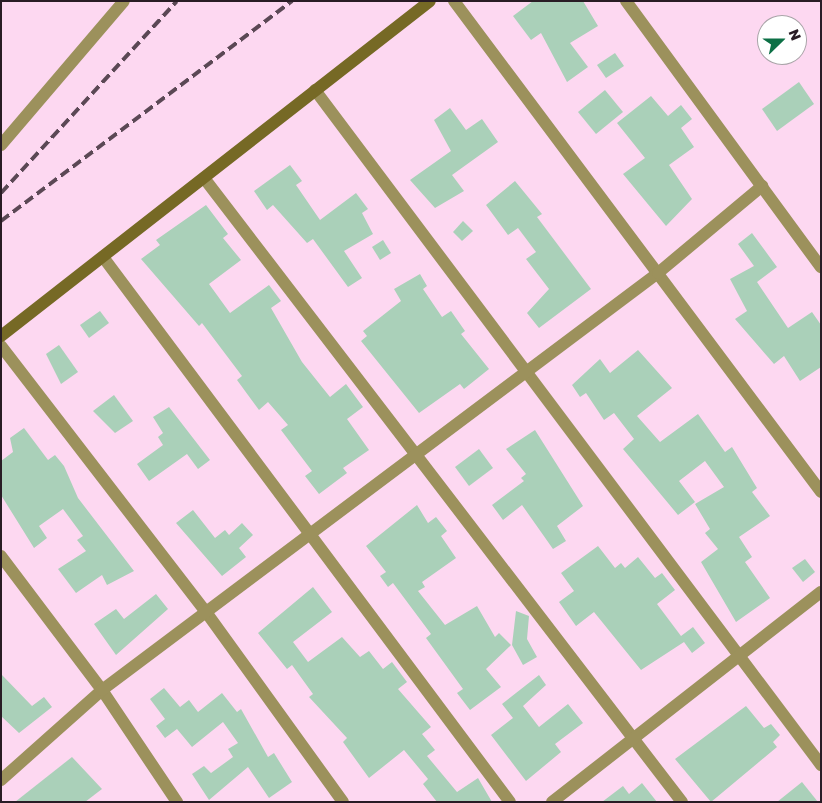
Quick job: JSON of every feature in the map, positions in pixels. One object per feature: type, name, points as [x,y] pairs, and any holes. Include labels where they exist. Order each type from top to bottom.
[{"type":"street","points":[[1,146],[124,1]]},
{"type":"street","points":[[1,336],[430,1]]},
{"type":"street","points":[[454,1],[821,492]]},
{"type":"street","points":[[626,1],[821,267]]},
{"type":"street","points":[[315,90],[737,657],[821,765]]},
{"type":"street","points":[[204,178],[682,802]]},
{"type":"street","points":[[1,780],[102,690],[658,273],[762,186]]},
{"type":"street","points":[[102,257],[510,802]]},
{"type":"street","points":[[1,346],[206,612],[343,802]]},
{"type":"street","points":[[1,556],[102,690],[177,802]]},
{"type":"street","points":[[552,802],[633,736],[821,592]]},
{"type":"building","points":[[533,1],[583,1],[598,26],[570,43],[588,67],[567,82],[541,33],[531,40],[513,16]]},
{"type":"building","points":[[615,53],[624,66],[606,78],[597,65]]},
{"type":"building","points":[[799,82],[814,104],[777,131],[762,109]]},
{"type":"building","points":[[605,90],[623,112],[596,134],[578,112]]},
{"type":"building","points":[[651,96],[668,116],[681,105],[692,119],[681,128],[694,147],[669,165],[692,199],[666,226],[623,174],[645,158],[617,123]]},
{"type":"building","points":[[450,108],[466,130],[482,119],[498,142],[452,175],[464,191],[435,208],[410,180],[451,151],[434,120]]},
{"type":"building","points":[[290,165],[302,181],[296,185],[320,220],[356,193],[368,209],[362,213],[373,234],[344,251],[362,278],[348,287],[313,239],[307,243],[273,205],[267,210],[254,191]]},
{"type":"building","points":[[515,181],[542,214],[537,217],[591,289],[539,328],[527,313],[549,289],[526,259],[536,252],[518,228],[508,235],[486,205]]},
{"type":"building","points":[[206,205],[228,234],[223,238],[241,260],[209,284],[230,313],[269,285],[281,301],[271,308],[302,362],[330,397],[346,384],[363,407],[347,419],[369,450],[343,468],[347,473],[319,494],[305,476],[312,471],[281,430],[288,425],[268,402],[259,410],[237,380],[242,376],[202,323],[199,326],[141,259],[160,245],[156,240]]},
{"type":"building","points":[[463,221],[473,231],[462,241],[453,232]]},
{"type":"building","points":[[752,233],[777,267],[757,282],[788,328],[812,312],[821,325],[821,367],[800,381],[784,356],[774,364],[735,319],[747,311],[730,279],[754,266],[738,244]]},
{"type":"building","points":[[383,240],[391,253],[380,260],[372,247]]},
{"type":"building","points":[[420,274],[427,286],[423,289],[442,317],[451,311],[465,331],[461,334],[489,369],[464,389],[460,384],[419,413],[361,341],[367,336],[363,331],[401,301],[394,289]]},
{"type":"building","points":[[100,311],[109,323],[89,338],[80,325]]},
{"type":"building","points":[[59,345],[78,372],[61,384],[46,354]]},
{"type":"building","points":[[638,350],[672,388],[637,416],[660,442],[698,414],[725,452],[732,447],[757,488],[752,492],[770,516],[739,537],[752,557],[745,562],[770,598],[736,622],[701,562],[718,549],[705,533],[710,529],[695,504],[724,487],[705,461],[679,481],[695,502],[678,515],[623,449],[634,439],[614,413],[604,420],[586,393],[580,397],[572,385],[600,359],[610,373]]},
{"type":"building","points":[[114,395],[133,421],[115,433],[93,411]]},
{"type":"building","points":[[169,407],[210,460],[198,469],[187,454],[149,481],[137,464],[163,445],[158,437],[163,433],[153,417]]},
{"type":"building","points":[[24,428],[48,460],[55,455],[64,466],[78,498],[134,571],[107,585],[102,575],[76,593],[58,569],[86,551],[77,540],[83,536],[63,509],[39,526],[47,538],[34,548],[1,495],[1,461],[13,452],[10,438]]},
{"type":"building","points":[[535,430],[583,506],[557,526],[566,541],[553,549],[522,505],[503,520],[492,505],[524,481],[521,478],[526,474],[506,449]]},
{"type":"building","points":[[479,449],[493,468],[469,486],[455,467]]},
{"type":"building","points":[[417,505],[428,523],[436,517],[447,531],[441,536],[456,558],[422,582],[425,587],[418,591],[445,625],[477,606],[495,637],[499,633],[511,645],[486,669],[501,687],[470,710],[457,693],[463,689],[426,638],[431,634],[393,583],[388,587],[380,576],[386,572],[366,546]]},
{"type":"building","points":[[193,510],[215,538],[225,530],[229,535],[242,523],[253,535],[239,548],[246,557],[222,576],[176,523]]},
{"type":"building","points":[[598,546],[615,568],[621,563],[625,568],[638,557],[655,578],[662,573],[675,590],[657,604],[681,636],[693,627],[705,643],[692,653],[684,642],[641,670],[594,612],[576,626],[559,602],[574,591],[561,573]]},
{"type":"building","points":[[805,559],[815,572],[803,582],[792,568]]},
{"type":"building","points":[[313,587],[332,612],[293,642],[308,662],[342,637],[360,657],[369,651],[383,669],[392,662],[407,682],[398,689],[431,727],[422,734],[435,750],[427,756],[457,792],[478,778],[492,802],[437,802],[423,784],[428,779],[404,750],[369,778],[343,742],[347,738],[309,697],[313,694],[292,665],[287,669],[258,633]]},
{"type":"building","points":[[156,594],[168,609],[116,655],[94,624],[116,609],[124,619]]},
{"type":"building","points":[[516,611],[529,616],[527,639],[537,657],[523,665],[512,645]]},
{"type":"building","points":[[1,674],[32,706],[44,697],[52,707],[19,733],[1,716]]},
{"type":"building","points":[[539,675],[546,685],[523,706],[539,727],[568,704],[583,723],[555,744],[561,752],[526,781],[491,735],[513,718],[502,704]]},
{"type":"building","points":[[164,688],[180,707],[189,700],[198,712],[222,693],[237,712],[241,709],[268,757],[274,753],[292,782],[269,798],[248,767],[209,800],[192,774],[204,766],[211,773],[233,757],[228,749],[238,743],[223,722],[192,747],[177,729],[165,738],[156,726],[165,719],[150,699]]},
{"type":"building","points":[[746,706],[764,728],[771,724],[780,735],[773,742],[777,747],[711,802],[675,759]]},
{"type":"building","points":[[72,757],[102,789],[85,802],[15,802]]},
{"type":"building","points":[[802,782],[818,802],[777,802]]},
{"type":"building","points":[[642,783],[657,802],[602,802],[623,786],[629,794]]},
{"type":"railway","points":[[1,193],[177,1]]},
{"type":"railway","points":[[1,221],[292,1]]}]
